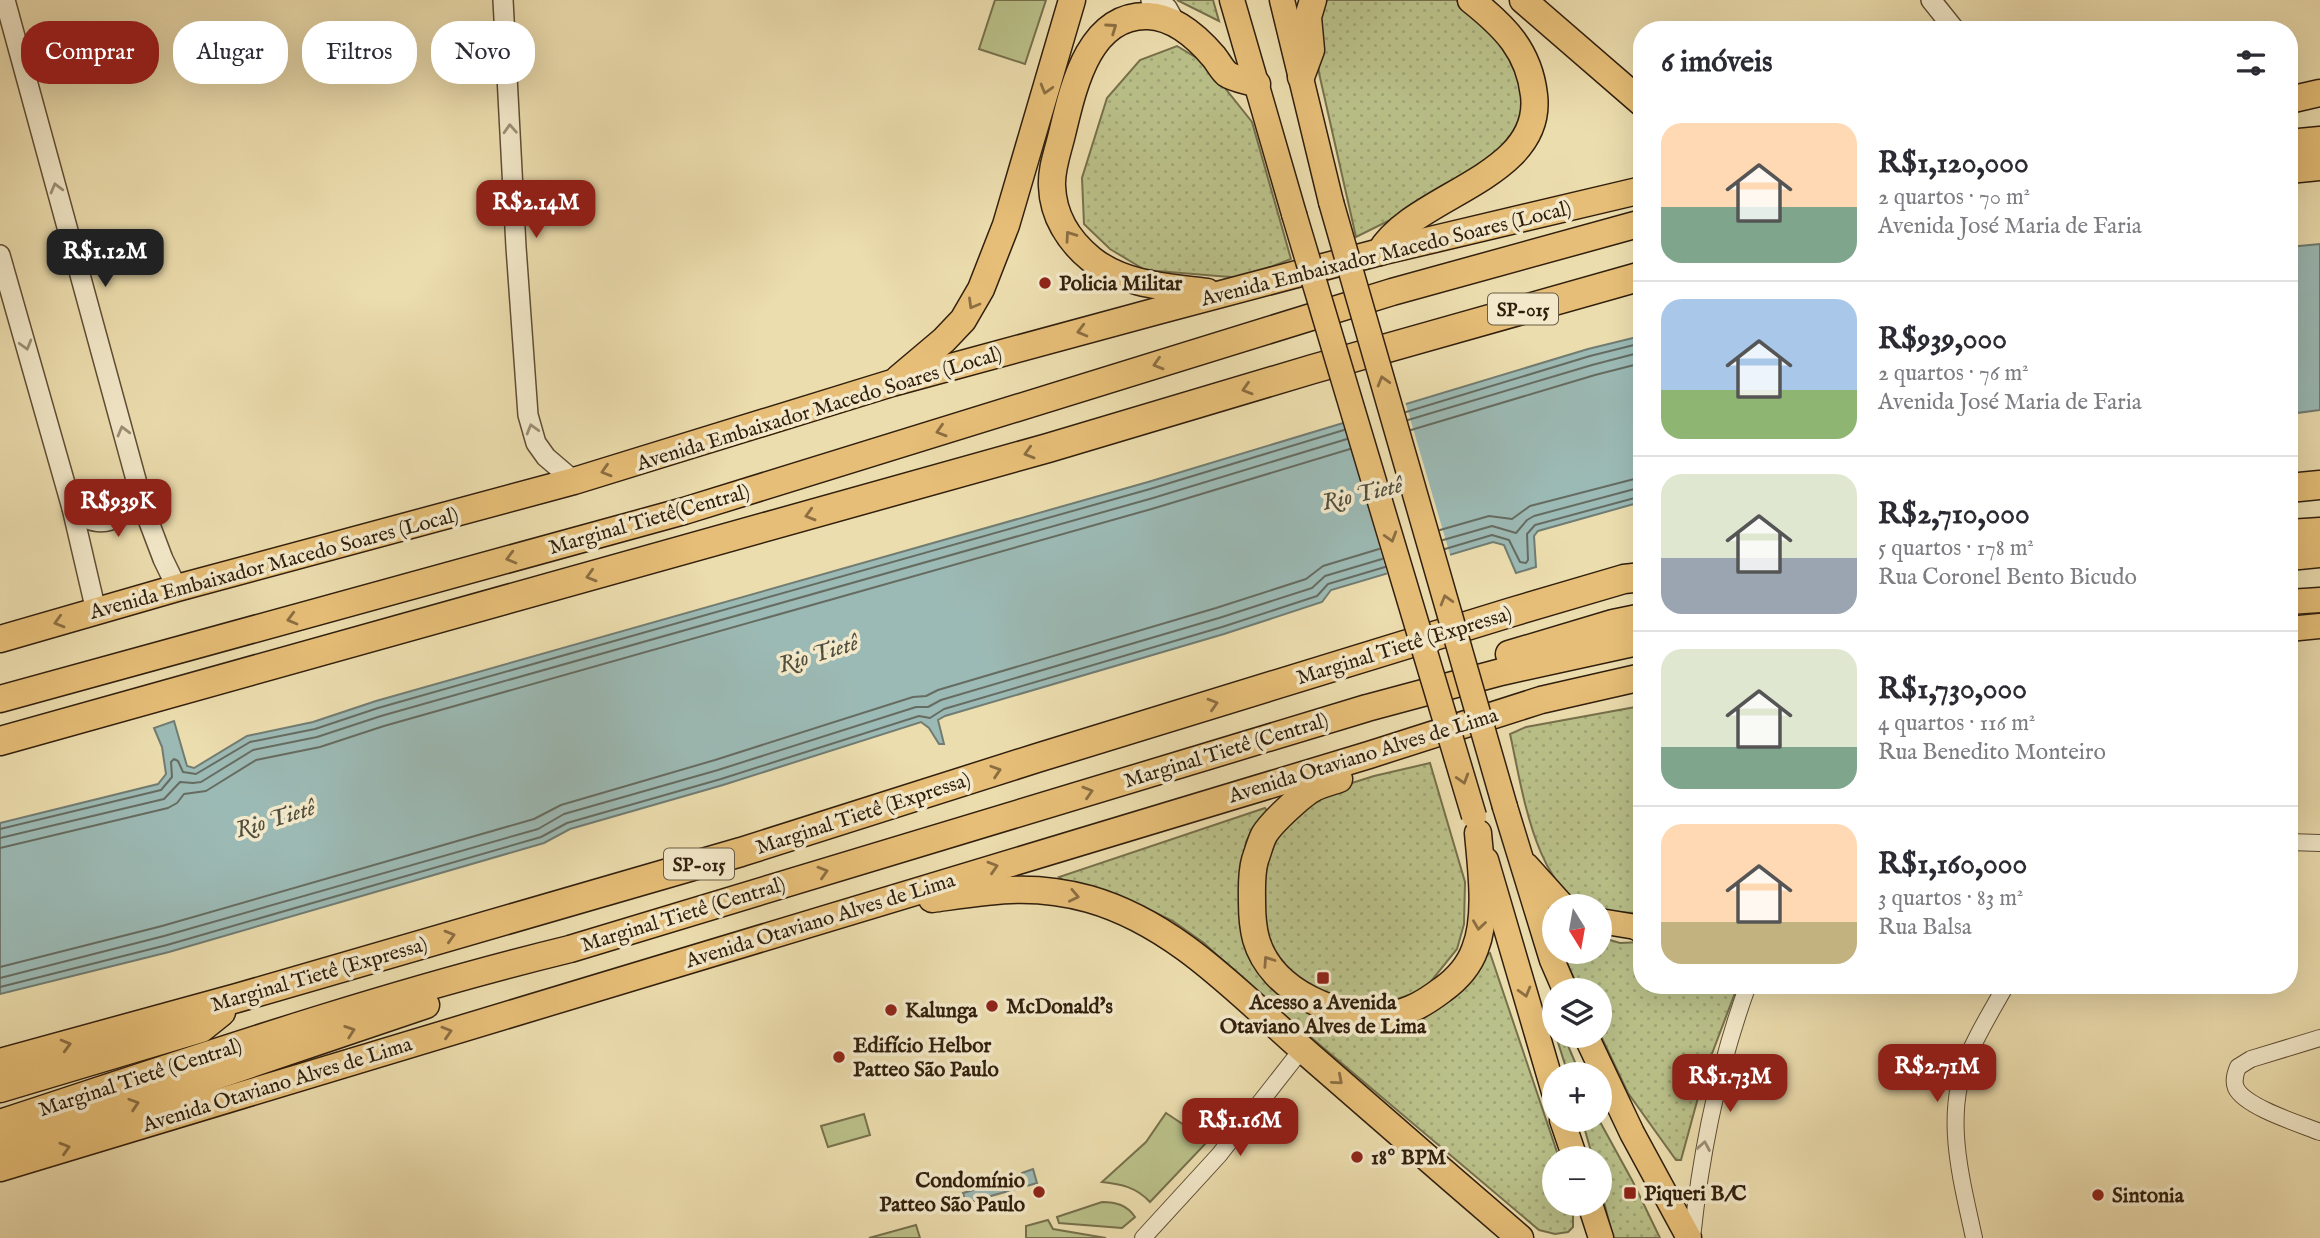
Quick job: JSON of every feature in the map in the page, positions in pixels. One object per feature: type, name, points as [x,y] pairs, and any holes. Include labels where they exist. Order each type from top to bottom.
[{"type":"highway","points":[[892,383],[944,341],[963,320],[981,289],[1006,225],[1072,0]]},
{"type":"highway","points":[[1301,77],[1311,50],[1308,17],[1313,0]]},
{"type":"highway","points":[[1380,252],[1394,232],[1494,170],[1524,141],[1533,124],[1533,84],[1526,63],[1513,38],[1471,0]]},
{"type":"highway","points":[[1523,0],[1633,95]]},
{"type":"highway","points":[[1219,294],[1127,279],[1108,270],[1078,248],[1060,222],[1052,185],[1054,172],[1070,101],[1082,67],[1094,43],[1111,27],[1125,20],[1146,16],[1176,23],[1213,56],[1227,74],[1257,84]]},
{"type":"highway","points":[[2298,83],[2320,81]]},
{"type":"highway","points":[[2298,98],[2320,93]]},
{"type":"highway","points":[[2298,131],[2320,129]]},
{"type":"highway","points":[[2298,143],[2320,141]]},
{"type":"highway","points":[[2298,168],[2320,166]]},
{"type":"highway","name":"Avenida Embaixador Macedo Soares (Local)","points":[[0,639],[177,588],[574,481],[892,383],[1380,252],[1633,192]]},
{"type":"highway","name":"Marginal Tietê(Central)","points":[[0,699],[684,511],[1392,292],[1633,225]]},
{"type":"highway","name":"SP-015","points":[[0,741],[1048,448],[1313,369],[1633,279]]},
{"type":"highway","points":[[2298,487],[2320,485]]},
{"type":"highway","points":[[2298,532],[2320,531]]},
{"type":"highway","points":[[2298,555],[2320,554]]},
{"type":"highway","name":"Marginal Tietê (Expressa)","points":[[0,1063],[237,998],[741,852],[1512,612],[1633,578]]},
{"type":"highway","name":"Avenida Otaviano Alves de Lima","points":[[1367,708],[1413,685],[1562,638],[1633,619]]},
{"type":"highway","points":[[1367,708],[1501,672],[1633,643]]},
{"type":"highway","name":"Avenida Otaviano Alves de Lima","points":[[0,1168],[1368,755],[1541,700],[1633,679]]},
{"type":"highway","points":[[1541,700],[1563,706],[1633,696]]},
{"type":"highway","name":"Marginal Tietê (Central)","points":[[0,1123],[292,1027],[478,971],[570,948],[1367,708]]},
{"type":"highway","points":[[1368,755],[1354,773],[1312,789],[1271,824],[1263,837],[1252,872],[1252,915],[1256,941],[1271,966],[1294,989],[1349,1014],[1375,1016],[1412,1010],[1447,987],[1466,967],[1476,947],[1482,887],[1476,824]]},
{"type":"highway","points":[[885,900],[904,903],[998,890],[1041,889],[1090,900],[1142,920],[1196,957],[1520,1238]]},
{"type":"highway","points":[[0,1149],[483,985],[570,948]]},
{"type":"highway","points":[[0,1088],[201,1028],[237,998]]},
{"type":"main road","points":[[1232,0],[1545,1062]]},
{"type":"main road","points":[[1282,0],[1331,202],[1519,857],[1560,978]]},
{"type":"main road","points":[[2298,601],[2320,600]]},
{"type":"main road","points":[[2298,628],[2320,626]]},
{"type":"main road","points":[[1519,857],[1552,894]]},
{"type":"main road","points":[[1612,923],[1633,927]]},
{"type":"main road","points":[[1592,1048],[1632,1132],[1691,1238]]},
{"type":"main road","points":[[1594,1216],[1601,1238]]},
{"type":"street","points":[[5,0],[138,488],[163,559],[177,588]]},
{"type":"street","points":[[503,0],[528,415],[536,443],[546,457],[574,481]]},
{"type":"street","points":[[1151,0],[1167,8],[1176,23]]},
{"type":"street","points":[[1931,0],[1948,21]]},
{"type":"street","points":[[0,54],[17,41]]},
{"type":"street","points":[[0,256],[72,508],[96,611]]},
{"type":"street","points":[[72,508],[87,519],[114,519],[134,502],[138,488]]},
{"type":"street","points":[[2298,842],[2320,843]]},
{"type":"street","points":[[1691,1238],[1709,1121],[1745,994]]},
{"type":"street","points":[[1974,1238],[1957,1157],[1954,1115],[1959,1082],[1969,1053],[2001,994]]},
{"type":"street","points":[[2320,1038],[2251,1059],[2238,1067],[2234,1077],[2240,1094],[2264,1108],[2320,1132]]},
{"type":"street","points":[[1143,1238],[1219,1155],[1302,1049]]},
{"type":"green space","points":[[995,0],[1046,0],[1025,64],[979,49]]},
{"type":"green space","points":[[1177,0],[1213,0],[1219,21]]},
{"type":"green space","points":[[1327,0],[1456,0],[1515,48],[1528,82],[1523,133],[1481,175],[1356,237],[1319,73],[1316,43],[1319,18]]},
{"type":"green space","points":[[1177,46],[1205,63],[1252,122],[1291,259],[1242,278],[1145,270],[1110,249],[1084,224],[1082,178],[1107,98],[1140,60]]},
{"type":"green space","points":[[1633,707],[1633,913],[1612,912],[1612,894],[1570,894],[1560,886],[1546,864],[1535,838],[1510,734],[1526,727]]},
{"type":"green space","points":[[1430,763],[1465,882],[1464,924],[1457,949],[1424,990],[1388,1002],[1352,1002],[1319,991],[1289,970],[1266,940],[1261,898],[1266,860],[1280,833],[1303,806],[1336,788]]},
{"type":"green space","points":[[1265,808],[1268,812],[1246,842],[1241,873],[1292,1002],[1325,1022],[1376,1029],[1490,953],[1542,1107],[1542,1132],[1550,1132],[1555,1146],[1542,1146],[1542,1216],[1573,1216],[1573,1227],[1568,1232],[1555,1234],[1539,1230],[1255,990],[1204,943],[1173,921],[1109,892],[1059,877]]},
{"type":"green space","points":[[1612,941],[1633,942],[1633,994],[1735,994],[1705,1072],[1681,1160],[1676,1160],[1628,1093],[1607,1048],[1612,1048],[1612,978],[1574,978],[1567,964],[1612,964]]},
{"type":"green space","points":[[1560,1048],[1569,1048],[1575,1062],[1564,1062]]},
{"type":"green space","points":[[1166,1113],[1208,1141],[1150,1202],[1128,1187],[1102,1182],[1146,1142]]},
{"type":"green space","points":[[864,1114],[870,1135],[828,1147],[821,1126]]},
{"type":"green space","points":[[1585,1132],[1606,1132],[1660,1238],[1613,1238],[1608,1216],[1612,1216],[1612,1146],[1590,1146]]},
{"type":"green space","points":[[1102,1202],[1121,1205],[1135,1217],[1122,1228],[1059,1223],[1057,1217]]},
{"type":"green space","points":[[1048,1220],[1053,1229],[1106,1238],[1026,1238],[1026,1226]]},
{"type":"green space","points":[[916,1225],[920,1238],[869,1238]]},
{"type":"water","points":[[2320,244],[2320,410],[2298,413],[2298,246]]},
{"type":"water","name":"Rio Tietê","points":[[1633,338],[1633,504],[1538,531],[1534,536],[1536,567],[1516,573],[1504,545],[1493,542],[1331,590],[1322,602],[1224,634],[945,716],[938,720],[944,744],[939,744],[929,728],[921,722],[723,785],[570,829],[544,843],[169,952],[0,994],[0,823],[158,784],[166,774],[162,747],[154,728],[174,721],[187,766],[194,768],[247,736],[313,722],[376,701],[1148,482],[1588,349]]},
{"type":"water","points":[[1033,1169],[1037,1183],[966,1203],[963,1193],[1022,1176],[1022,1173]]},
{"type":"pier","points":[[1405,401],[1451,558],[1388,577],[1343,420]]},
{"type":"place","name":"Policia Militar","points":[[1045,283]]},
{"type":"place","name":"Acesso a Avenida Otaviano Alves de Lima","points":[[1323,978]]},
{"type":"place","name":"McDonald's","points":[[992,1006]]},
{"type":"place","name":"Kalunga","points":[[891,1010]]},
{"type":"place","name":"Edifício Helbor Patteo São Paulo","points":[[839,1057]]},
{"type":"place","name":"18º BPM","points":[[1357,1157]]},
{"type":"place","name":"Condomínio Patteo São Paulo","points":[[1039,1192]]},
{"type":"place","name":"Piqueri B/C","points":[[1630,1193]]},
{"type":"place","name":"Sintonia","points":[[2098,1195]]}]
